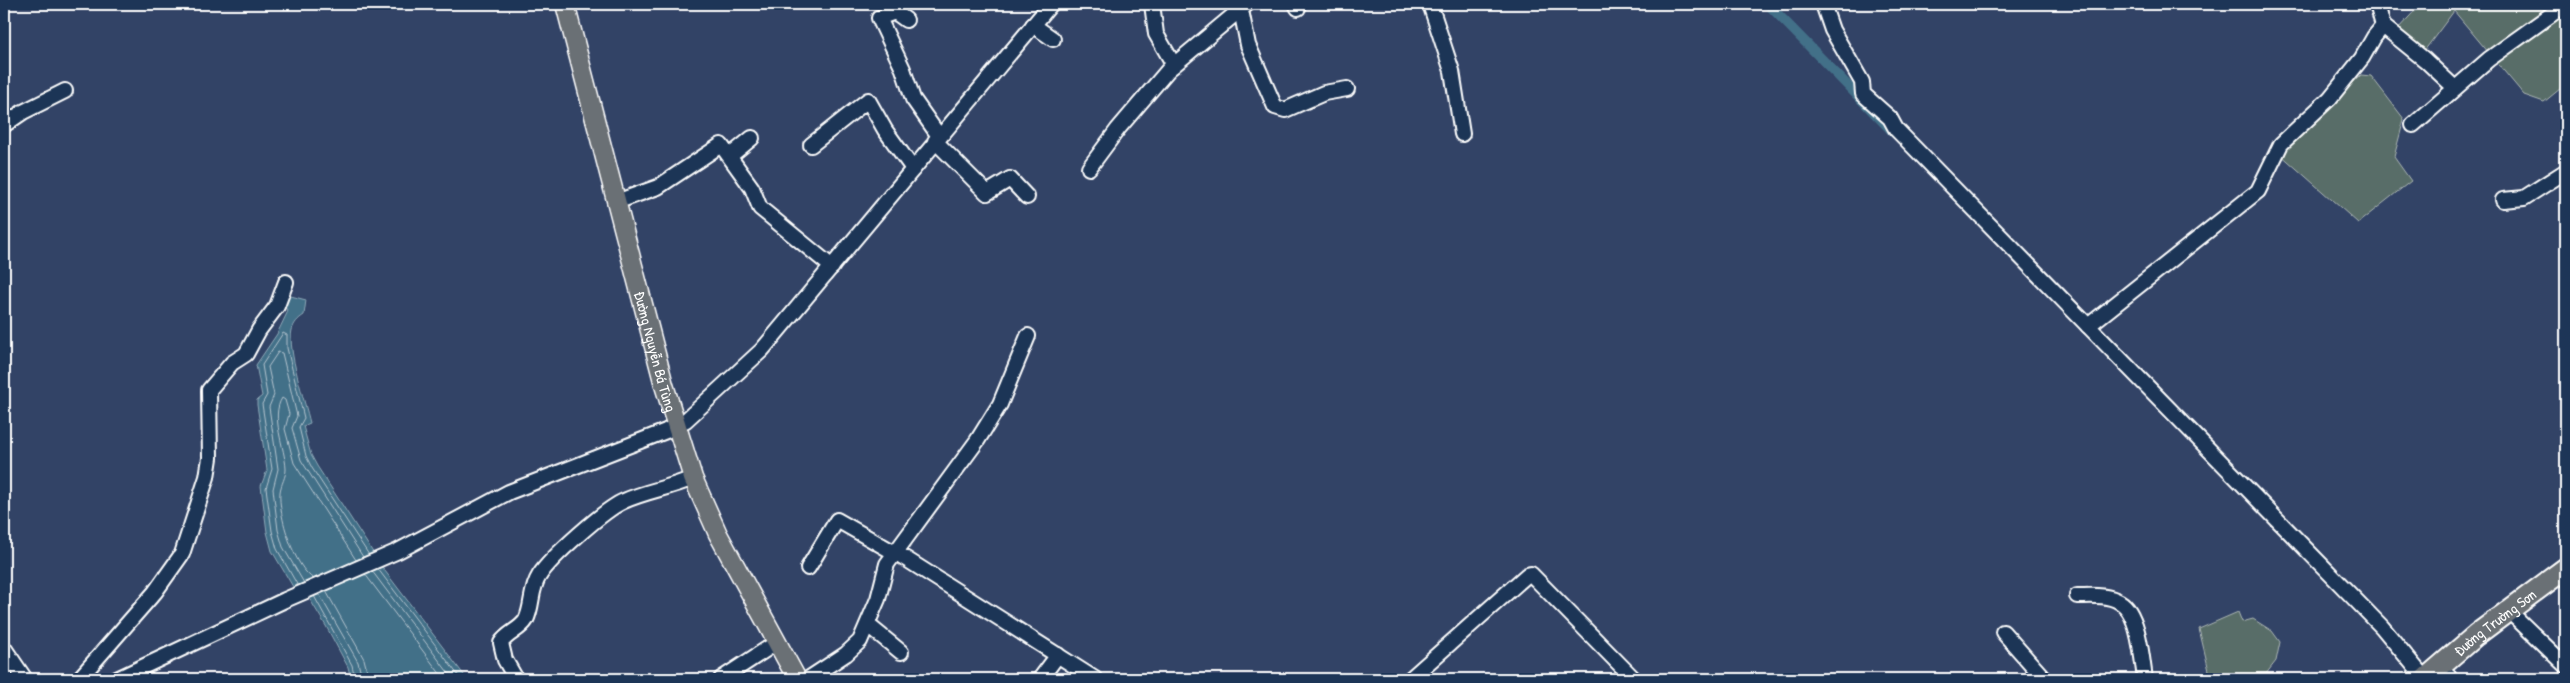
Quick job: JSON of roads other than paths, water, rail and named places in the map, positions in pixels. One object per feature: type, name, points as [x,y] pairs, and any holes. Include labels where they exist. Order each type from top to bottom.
[{"type":"highway","name":"Đường Trường Sơn","points":[[2425,679],[2446,672],[2509,611],[2566,568]]},
{"type":"main road","name":"Đường Nguyễn Bá Tùng","points":[[565,4],[676,426],[693,478],[718,534],[796,679]]},
{"type":"street","points":[[117,679],[285,600],[398,552],[509,492],[676,426],[686,420],[762,350],[937,138],[1051,4]]},
{"type":"street","points":[[1152,4],[1156,34],[1174,65]]},
{"type":"street","points":[[1089,168],[1118,129],[1174,65],[1247,4]]},
{"type":"street","points":[[1430,4],[1452,71],[1462,134]]},
{"type":"street","points":[[1823,4],[1832,30],[1862,82],[1863,94],[1890,118],[1896,129],[2382,628],[2425,679]]},
{"type":"street","points":[[2377,4],[2384,26],[2455,88]]},
{"type":"street","points":[[2413,125],[2489,59],[2566,4]]},
{"type":"street","points":[[906,20],[895,12],[879,18],[903,69],[913,99],[937,138],[987,193],[1010,179],[1027,197]]},
{"type":"street","points":[[1234,14],[1242,15],[1248,45],[1275,107],[1285,110],[1324,93],[1348,89]]},
{"type":"street","points":[[1033,25],[1053,39]]},
{"type":"street","points":[[2088,326],[2258,191],[2281,144],[2330,98],[2362,58],[2374,37],[2384,26]]},
{"type":"street","points":[[4,124],[28,109],[65,91]]},
{"type":"street","points":[[811,144],[868,100],[885,130],[913,168]]},
{"type":"street","points":[[730,156],[752,138]]},
{"type":"street","points":[[613,192],[658,187],[721,145],[752,188],[760,208],[832,267]]},
{"type":"street","points":[[2503,200],[2524,198],[2566,171]]},
{"type":"street","points":[[79,679],[155,592],[184,550],[208,477],[210,458],[209,390],[232,363],[246,354],[259,330],[277,306],[286,282]]},
{"type":"street","points":[[808,679],[846,654],[860,641],[868,624],[887,564],[996,412],[1006,393],[1028,336]]},
{"type":"street","points":[[516,679],[505,660],[502,644],[526,620],[533,587],[542,570],[616,505],[670,488],[693,478]]},
{"type":"street","points":[[808,568],[836,520],[895,552],[1095,679]]},
{"type":"street","points":[[1410,679],[1527,575],[1531,574],[1634,679]]},
{"type":"street","points":[[2077,596],[2100,596],[2114,599],[2125,606],[2135,627],[2144,679]]},
{"type":"street","points":[[2509,611],[2566,666]]},
{"type":"street","points":[[868,624],[901,652]]},
{"type":"street","points":[[2003,632],[2041,675],[2042,679]]},
{"type":"street","points":[[720,679],[776,643]]},
{"type":"street","points":[[4,648],[25,679]]},
{"type":"street","points":[[1040,679],[1058,655]]},
{"type":"water","points":[[287,295],[306,300],[304,315],[294,325],[291,339],[297,376],[310,423],[303,426],[311,455],[385,571],[467,679],[351,679],[348,667],[309,598],[296,592],[272,551],[267,532],[261,486],[267,470],[257,405],[257,400],[262,396],[256,365],[277,334],[288,311],[283,305]]},
{"type":"waterway","points":[[1768,4],[1895,134]]}]
